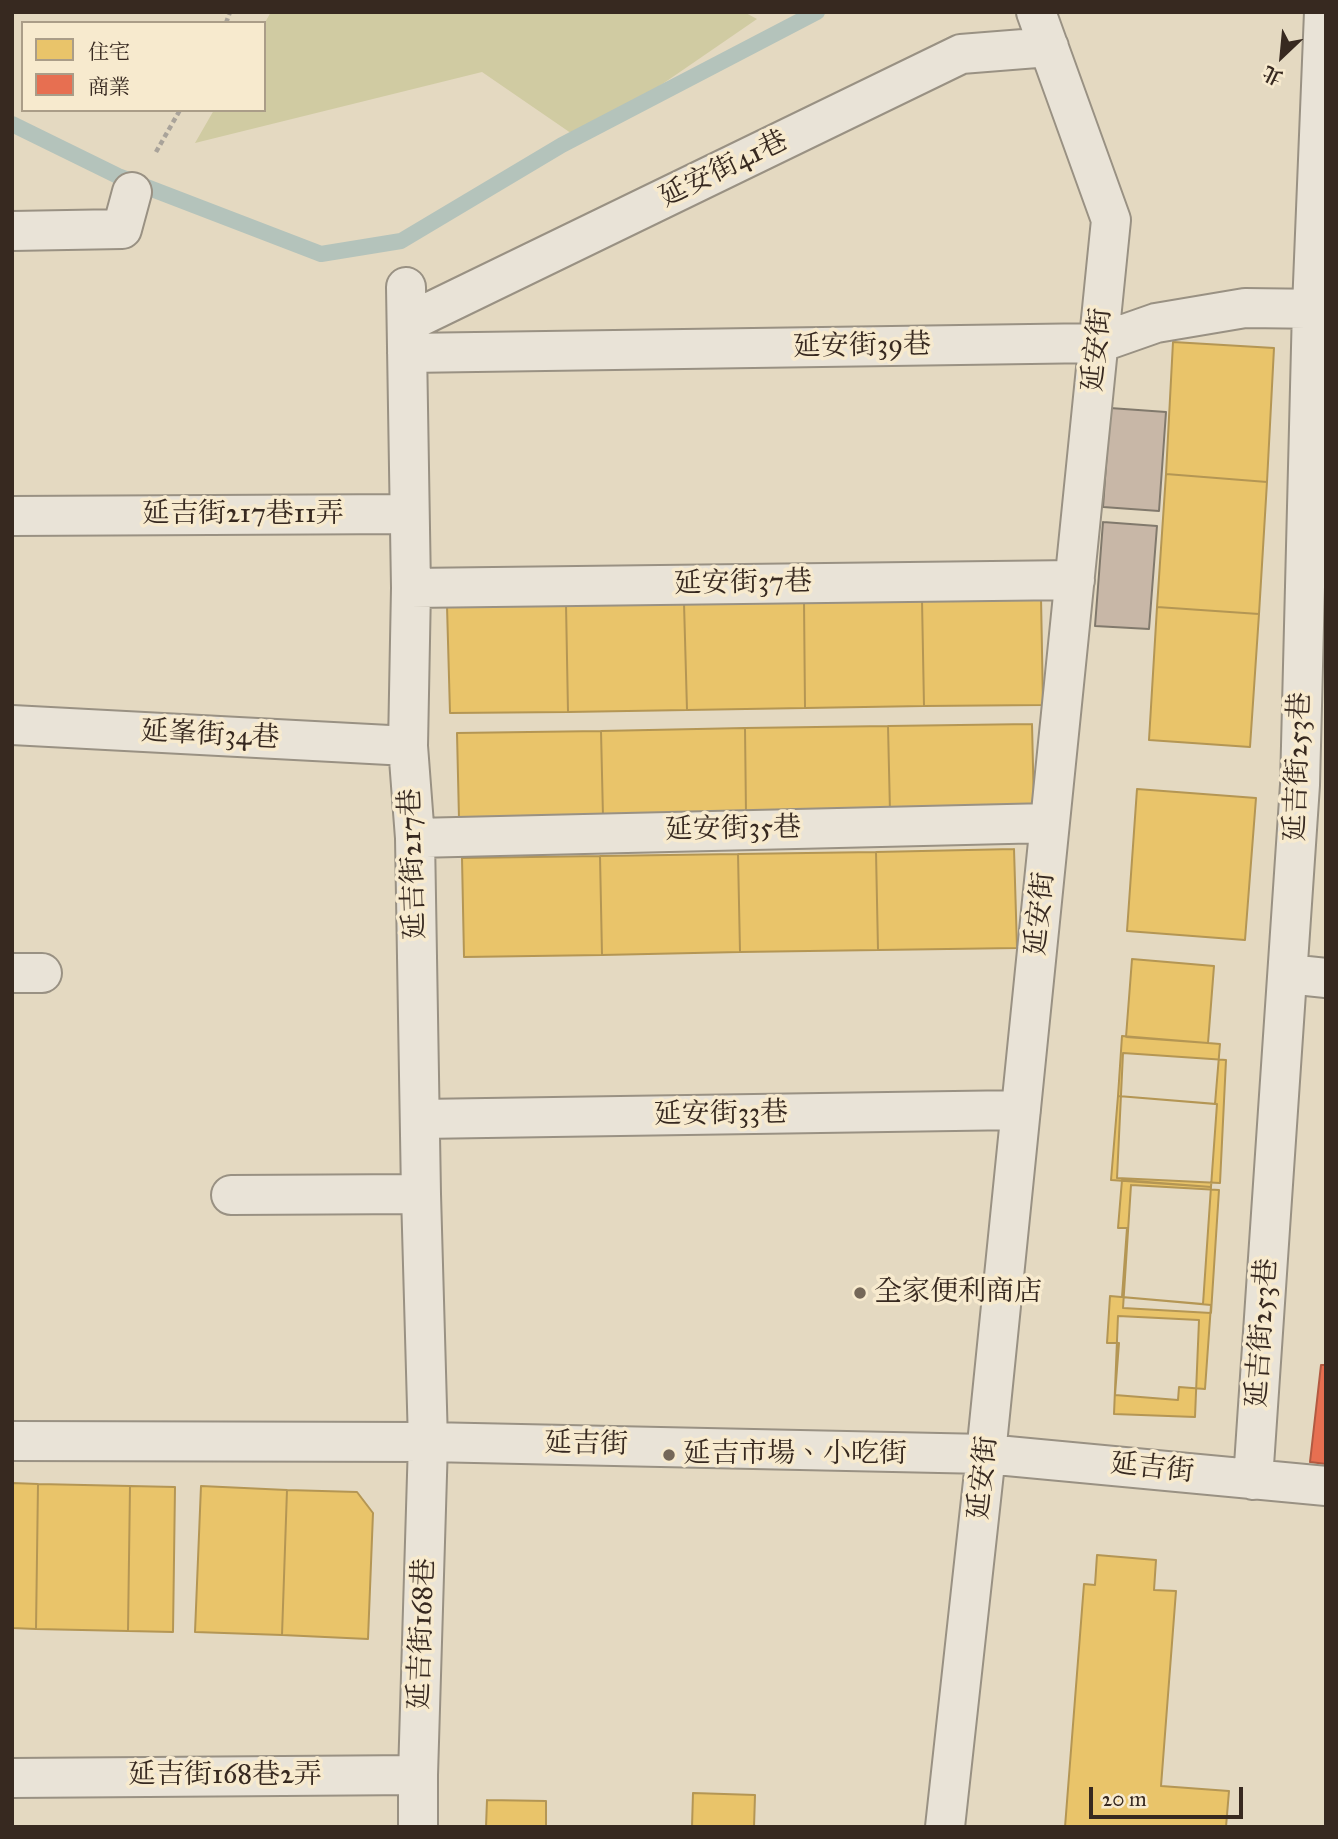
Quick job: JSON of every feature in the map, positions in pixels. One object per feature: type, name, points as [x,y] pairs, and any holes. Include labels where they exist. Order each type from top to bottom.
[{"type":"street","name":"延安街","points":[[945,1827],[986,1454],[1111,220],[1037,12]]},
{"type":"street","name":"延吉街253巷","points":[[1253,1479],[1288,974],[1313,785],[1324,12]]},
{"type":"street","name":"延安街41巷","points":[[407,321],[961,54],[1049,47]]},
{"type":"street","points":[[12,232],[122,229],[132,192]]},
{"type":"street","name":"延安街39巷","points":[[407,321],[1099,343],[1156,323],[1245,308],[1319,309]]},
{"type":"street","name":"延吉街217巷","points":[[407,321],[411,588],[408,747],[415,838],[428,1442]]},
{"type":"street","name":"延吉街217巷11弄","points":[[12,516],[410,514]]},
{"type":"street","name":"延安街37巷","points":[[411,588],[1075,579]]},
{"type":"street","name":"延峯街34巷","points":[[12,726],[408,747]]},
{"type":"street","name":"延安街35巷","points":[[415,838],[1051,823]]},
{"type":"street","points":[[1288,974],[1326,978]]},
{"type":"street","name":"延安街33巷","points":[[420,1119],[1021,1110]]},
{"type":"street","points":[[231,1195],[421,1194]]},
{"type":"street","name":"延吉街","points":[[12,1441],[428,1442],[986,1454],[1326,1486]]},
{"type":"street","name":"延吉街168巷","points":[[418,1827],[428,1442]]},
{"type":"street","name":"延吉街168巷2弄","points":[[22,1778],[418,1775]]},
{"type":"shaded area","points":[[271,12],[744,12],[757,19],[581,140],[482,72],[195,143],[213,112],[266,112],[266,21]]},
{"type":"building: 住宅","points":[[1173,342],[1274,348],[1267,482],[1166,474]]},
{"type":"building: 住宅","points":[[1166,474],[1267,482],[1259,614],[1157,607]]},
{"type":"building: 住宅","points":[[1041,597],[1043,705],[924,706],[922,600]]},
{"type":"building: 住宅","points":[[922,600],[924,706],[805,708],[804,601]]},
{"type":"building: 住宅","points":[[804,601],[805,708],[687,710],[684,603]]},
{"type":"building: 住宅","points":[[684,603],[687,710],[568,712],[566,604]]},
{"type":"building: 住宅","points":[[566,604],[568,712],[450,713],[447,606]]},
{"type":"building: 住宅","points":[[1157,607],[1259,614],[1250,747],[1149,740]]},
{"type":"building: 住宅","points":[[1032,724],[1034,809],[890,812],[888,726]]},
{"type":"building: 住宅","points":[[888,726],[890,812],[746,814],[745,728]]},
{"type":"building: 住宅","points":[[745,728],[746,814],[603,817],[601,731]]},
{"type":"building: 住宅","points":[[601,731],[603,817],[459,819],[457,733]]},
{"type":"building: 住宅","points":[[1137,789],[1256,798],[1245,940],[1127,931]]},
{"type":"building: 住宅","points":[[1014,849],[1017,948],[878,950],[876,852]]},
{"type":"building: 住宅","points":[[876,852],[878,950],[740,952],[738,854]]},
{"type":"building: 住宅","points":[[738,854],[740,952],[602,955],[600,856]]},
{"type":"building: 住宅","points":[[600,856],[602,955],[464,957],[462,858]]},
{"type":"building: 住宅","points":[[1132,959],[1214,966],[1208,1043],[1126,1037]]},
{"type":"building: 住宅","points":[[1122,1036],[1220,1044],[1215,1104],[1118,1096]]},
{"type":"building: 住宅","points":[[1123,1053],[1226,1060],[1220,1183],[1117,1178]]},
{"type":"building: 住宅","points":[[1118,1096],[1217,1104],[1211,1187],[1111,1180]]},
{"type":"building: 住宅","points":[[1122,1180],[1211,1187],[1203,1304],[1122,1297],[1127,1228],[1118,1228]]},
{"type":"building: 住宅","points":[[1131,1185],[1219,1190],[1211,1313],[1123,1308]]},
{"type":"building: 住宅","points":[[1110,1296],[1211,1305],[1205,1389],[1179,1387],[1178,1400],[1115,1395],[1119,1343],[1107,1343]]},
{"type":"building: 住宅","points":[[1118,1316],[1199,1320],[1195,1417],[1114,1414]]},
{"type":"building: 住宅","points":[[12,1483],[38,1484],[36,1629],[12,1628]]},
{"type":"building: 住宅","points":[[38,1484],[130,1486],[128,1631],[36,1629]]},
{"type":"building: 住宅","points":[[130,1486],[175,1487],[173,1632],[128,1631]]},
{"type":"building: 住宅","points":[[201,1486],[287,1490],[282,1635],[195,1632]]},
{"type":"building: 住宅","points":[[287,1490],[357,1492],[373,1513],[368,1639],[282,1635]]},
{"type":"building: 住宅","points":[[1097,1555],[1156,1560],[1154,1590],[1176,1591],[1161,1786],[1229,1791],[1226,1827],[1065,1827],[1084,1584],[1095,1585]]},
{"type":"building: 住宅","points":[[693,1793],[755,1795],[754,1827],[692,1827]]},
{"type":"building: 住宅","points":[[487,1800],[546,1801],[546,1827],[486,1827]]},
{"type":"building: 商業","points":[[1321,1365],[1326,1365],[1326,1464],[1310,1462]]},
{"type":"building: 其他","points":[[1110,408],[1166,412],[1159,511],[1103,507]]},
{"type":"building: 其他","points":[[1103,522],[1157,526],[1149,629],[1095,626]]},
{"type":"waterway","points":[[12,124],[118,176],[321,254],[401,241],[562,145],[817,12]]},
{"type":"place","name":"全家便利商店","points":[[860,1293]]},
{"type":"place","name":"延吉市場、小吃街","points":[[669,1455]]}]
